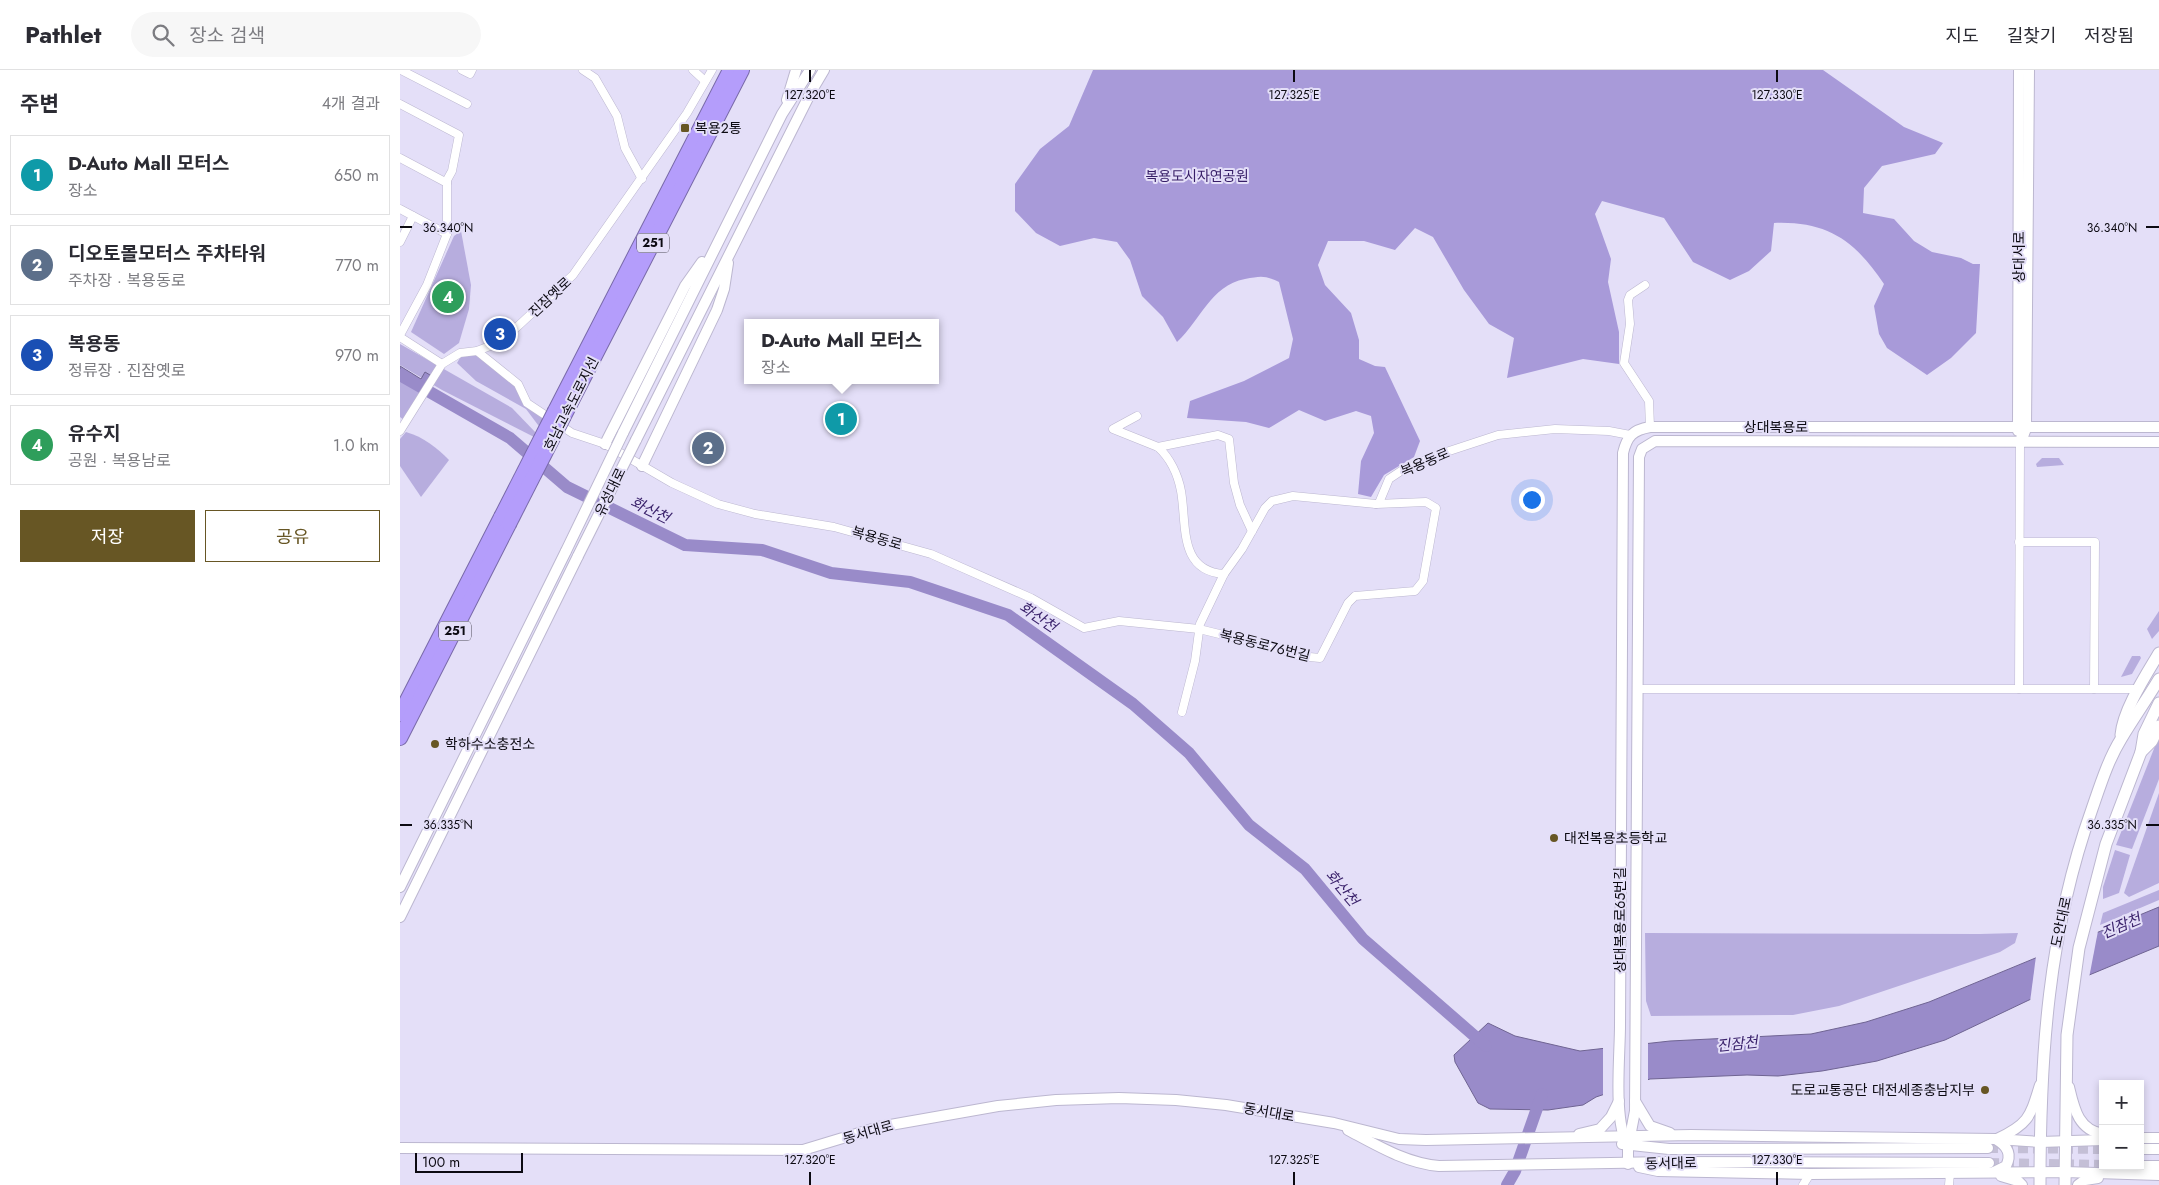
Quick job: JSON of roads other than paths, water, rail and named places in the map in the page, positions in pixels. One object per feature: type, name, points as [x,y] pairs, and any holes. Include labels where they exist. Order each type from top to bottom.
[{"type":"highway","name":"호남고속도로지선","points":[[560,414],[730,70]]},
{"type":"highway","name":"호남고속도로지선","points":[[400,714],[505,520],[742,70]]},
{"type":"highway","name":"호남고속도로지선","points":[[400,738],[505,520]]},
{"type":"main road","points":[[2020,443],[2022,427]]},
{"type":"main road","points":[[2121,739],[2122,726],[2139,689],[2159,653]]},
{"type":"main road","name":"도안대로","points":[[2040,1185],[2042,1076],[2047,1016],[2059,921],[2083,835],[2121,739],[2159,679]]},
{"type":"main road","name":"도안대로","points":[[2065,1185],[2066,1072],[2070,1008],[2088,910],[2118,810],[2141,752],[2144,734],[2159,703]]},
{"type":"main road","points":[[2141,752],[2152,741],[2159,726]]},
{"type":"street","points":[[401,70],[467,104]]},
{"type":"street","points":[[462,70],[471,72]]},
{"type":"street","points":[[583,70],[595,78],[617,116],[625,148],[642,179]]},
{"type":"street","points":[[692,70],[705,82]]},
{"type":"street","name":"진잠옛로","points":[[401,428],[441,365],[460,352],[477,351],[503,338],[573,275],[687,113],[712,70]]},
{"type":"street","points":[[782,114],[796,70]]},
{"type":"street","name":"유성대로","points":[[400,887],[782,114],[810,70]]},
{"type":"street","name":"유성대로","points":[[400,917],[636,440],[811,92],[824,70]]},
{"type":"street","name":"상대서로","points":[[2019,70],[2022,427]]},
{"type":"street","name":"상대서로","points":[[2022,427],[2029,70]]},
{"type":"street","points":[[400,104],[459,135],[448,183],[447,234],[427,285],[400,336],[441,365]]},
{"type":"street","points":[[400,158],[448,183]]},
{"type":"street","points":[[400,209],[447,234]]},
{"type":"street","points":[[400,242],[413,216]]},
{"type":"street","points":[[605,444],[685,286],[723,232]]},
{"type":"street","points":[[642,466],[717,310],[724,289],[730,253]]},
{"type":"street","points":[[1645,285],[1630,295],[1628,300],[1630,324],[1624,363],[1649,401],[1650,428]]},
{"type":"street","name":"복용동로","points":[[477,351],[518,384],[527,403],[572,433],[605,444],[642,466],[718,504],[755,514],[834,526],[931,554],[1032,598],[1084,628],[1119,621],[1199,629]]},
{"type":"street","points":[[1137,416],[1113,429],[1158,447],[1218,436],[1229,438],[1234,483],[1240,505],[1252,531]]},
{"type":"street","name":"상대복용로","points":[[1630,435],[1639,429],[1650,428],[2159,427]]},
{"type":"street","name":"복용동로","points":[[1376,504],[1379,503],[1389,479],[1402,471],[1437,455],[1498,435],[1555,428],[1609,431],[1630,435]]},
{"type":"street","name":"상대복용로65번길","points":[[1628,1141],[1620,1112],[1620,1024],[1623,452],[1630,435]]},
{"type":"street","name":"상대복용로","points":[[1637,669],[1639,457],[1642,449],[1648,444],[1655,441],[2159,442]]},
{"type":"street","points":[[2019,689],[2020,443]]},
{"type":"street","points":[[1158,447],[1174,470],[1181,489],[1187,545],[1194,559],[1201,568],[1210,573],[1224,574]]},
{"type":"street","points":[[1182,712],[1195,662],[1199,629],[1224,574],[1242,548],[1265,508],[1272,501],[1281,498],[1305,496],[1376,504]]},
{"type":"street","name":"복용동로76번길","points":[[1199,629],[1277,648],[1299,656],[1320,658],[1348,603],[1356,596],[1415,591],[1423,581],[1436,508],[1426,502],[1376,504]]},
{"type":"street","points":[[2019,542],[2095,542],[2094,689]]},
{"type":"street","name":"상대복용로65번길","points":[[1628,1141],[1636,1106],[1634,1024],[1637,669]]},
{"type":"street","points":[[1637,689],[2139,689]]},
{"type":"street","points":[[2066,1072],[2075,1113],[2082,1124],[2094,1133],[2099,1134]]},
{"type":"street","points":[[1996,1139],[2015,1131],[2028,1119],[2042,1076]]},
{"type":"street","name":"동서대로","points":[[400,1148],[803,1150],[879,1127],[998,1106],[1074,1100],[1176,1100],[1235,1106],[1334,1123],[1400,1139],[1606,1138],[1668,1149],[1988,1148]]},
{"type":"street","points":[[1564,1138],[1600,1129],[1611,1118],[1615,1106],[1620,1100]]},
{"type":"street","points":[[1636,1106],[1650,1126],[1663,1132],[1691,1135],[1996,1139],[2040,1142],[2099,1140]]},
{"type":"street","name":"동서대로","points":[[1334,1123],[1399,1156],[1420,1164],[1439,1166],[1989,1162]]},
{"type":"street","points":[[1691,1135],[1628,1141],[1628,1164],[1658,1172],[1810,1174],[2065,1172],[2159,1175]]},
{"type":"street","points":[[2144,1138],[2159,1138]]},
{"type":"street","points":[[1992,1173],[2006,1166],[2009,1157],[2007,1148],[1996,1139]]},
{"type":"street","points":[[2144,1149],[2159,1149]]},
{"type":"street","points":[[2144,1166],[2159,1166]]},
{"type":"street","points":[[2116,1170],[2122,1175]]},
{"type":"street","points":[[1950,1173],[1950,1185]]},
{"type":"street","points":[[1992,1173],[2018,1181],[2022,1185]]},
{"type":"street","points":[[1803,1185],[1810,1174]]},
{"type":"street","points":[[2078,1185],[2085,1180],[2122,1175]]},
{"type":"water","points":[[400,366],[421,379],[425,372],[430,375],[423,389],[400,376]]},
{"type":"water","points":[[2159,907],[2159,946],[2029,1000],[1945,1040],[1877,1061],[1822,1071],[1778,1076],[1747,1075],[1650,1079],[1596,1097],[1583,1105],[1548,1110],[1490,1109],[1478,1103],[1455,1062],[1454,1055],[1488,1023],[1515,1036],[1580,1051],[1670,1041],[1811,1034],[1866,1022],[1929,1002]]},
{"type":"waterway","name":"화산천","points":[[400,375],[510,438],[567,487],[685,545],[762,550],[831,573],[910,582],[1008,615],[1133,704],[1189,753],[1249,825],[1305,869],[1363,939],[1486,1046]]},
{"type":"waterway","name":"진잠천","points":[[1507,1185],[1515,1171],[1542,1094]]},
{"type":"tunnel","points":[[1988,1148],[2099,1149]]},
{"type":"tunnel","points":[[1989,1163],[2099,1165]]},
{"type":"place","name":"복용2통","points":[[685,128]]},
{"type":"place","name":"유수지","points":[[448,297]]},
{"type":"place","name":"복용동","points":[[500,334]]},
{"type":"place","name":"D-Auto Mall 모터스","points":[[841,419]]},
{"type":"place","name":"디오토몰모터스 주차타워","points":[[708,448]]},
{"type":"place","name":"학하수소충전소","points":[[435,744]]},
{"type":"place","name":"대전복용초등학교","points":[[1554,838]]},
{"type":"place","name":"도로교통공단 대전세종충남지부","points":[[1985,1090]]},
{"type":"park label","name":"복용도시자연공원","points":[[1197,176]]}]
